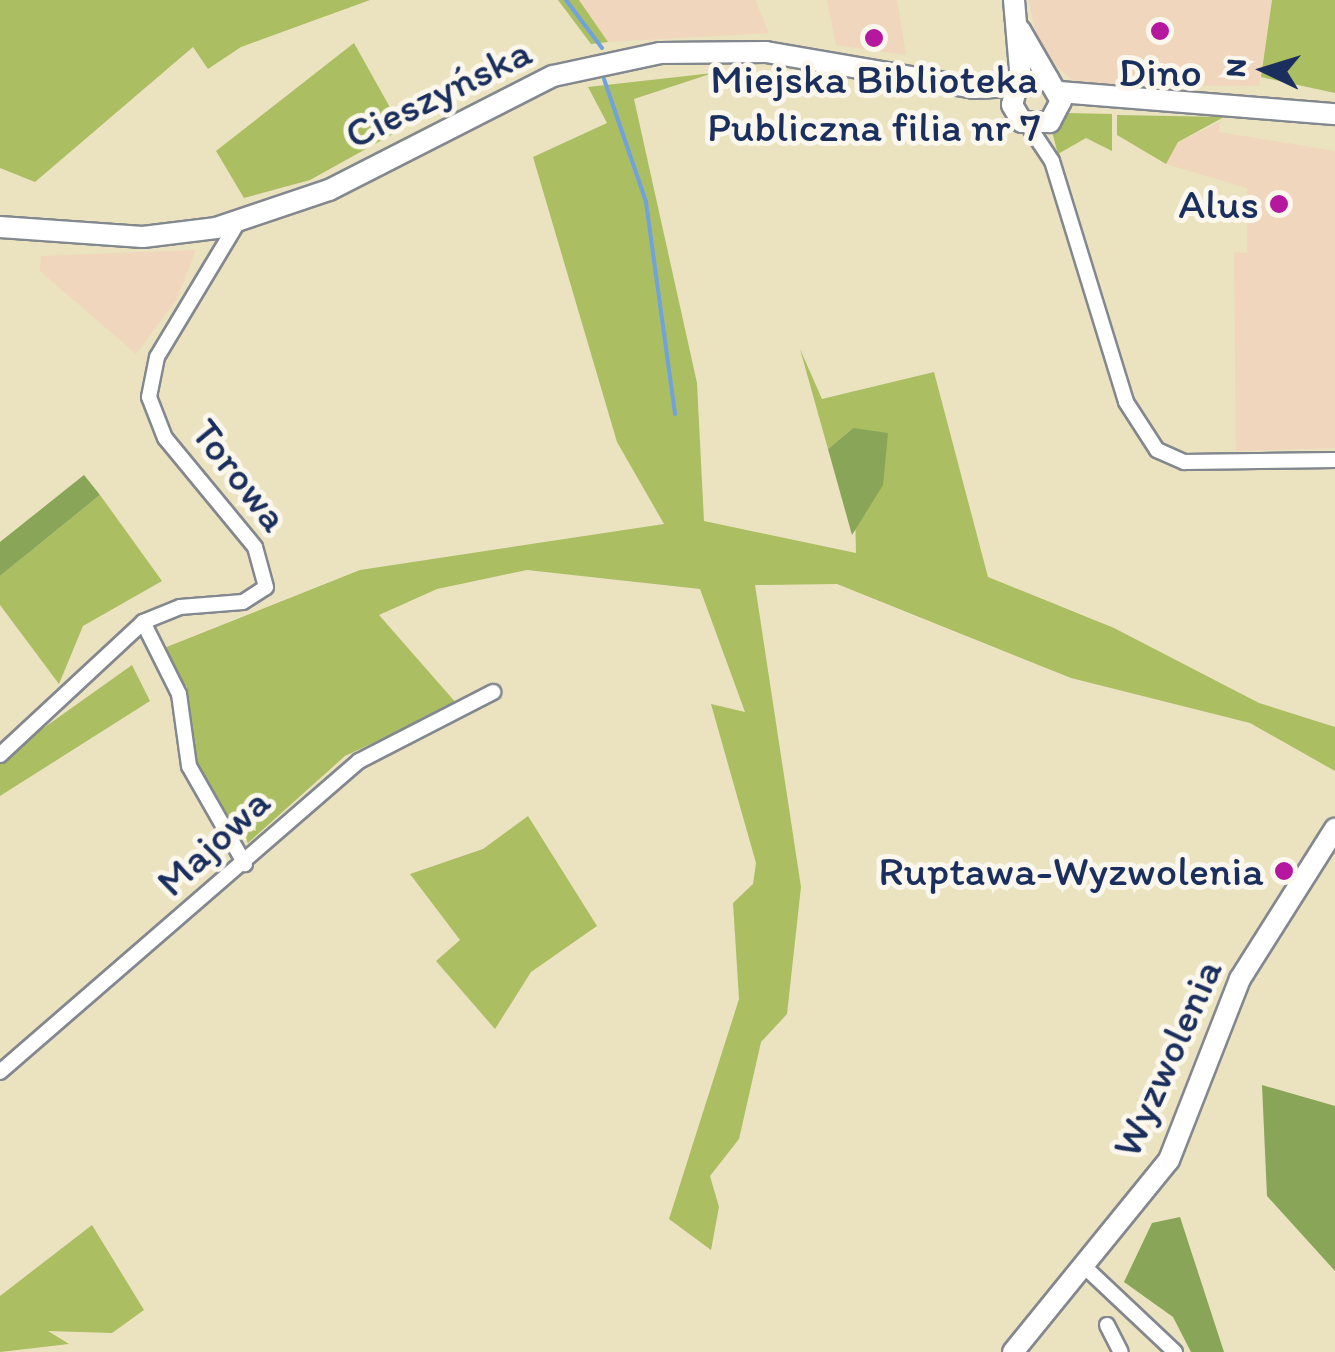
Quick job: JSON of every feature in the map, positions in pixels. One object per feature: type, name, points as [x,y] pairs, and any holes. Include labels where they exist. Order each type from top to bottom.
[{"type":"main road","points":[[1014,0],[1020,30],[1054,102]]},
{"type":"main road","points":[[1020,30],[1016,91],[1028,125],[1054,102],[1104,101],[1335,114]]},
{"type":"main road","name":"Cieszyńska","points":[[0,227],[143,237],[238,222],[329,190],[510,94],[621,58],[766,52],[974,88],[1016,91],[1054,102]]},
{"type":"main road","name":"Wyzwolenia","points":[[1013,1352],[1086,1268],[1168,1160],[1240,979],[1335,829]]},
{"type":"street","points":[[1052,160],[1054,102]]},
{"type":"street","points":[[1028,125],[1052,160],[1126,402],[1157,450],[1184,462],[1335,460]]},
{"type":"street","name":"Torowa","points":[[0,755],[143,622],[180,607],[242,602],[269,579],[218,496],[165,438],[149,397],[157,356],[238,222]]},
{"type":"street","points":[[143,622],[179,694],[194,780],[245,864]]},
{"type":"street","name":"Majowa","points":[[0,1072],[245,864],[359,761],[493,692]]},
{"type":"street","points":[[1086,1268],[1176,1352]]},
{"type":"street","points":[[1106,1325],[1121,1352]]},
{"type":"shaded area","points":[[579,0],[755,0],[769,33],[608,42]]},
{"type":"shaded area","points":[[827,0],[897,0],[906,55],[836,45]]},
{"type":"shaded area","points":[[1028,0],[1272,0],[1259,86],[1080,85],[1042,56]]},
{"type":"shaded area","points":[[1220,122],[1219,132],[1335,151],[1335,448],[1236,451],[1234,252],[1247,253],[1247,188],[1166,164],[1178,142]]},
{"type":"shaded area","points":[[196,250],[176,300],[136,354],[40,271],[41,256]]},
{"type":"green space","points":[[0,0],[370,0],[241,47],[208,69],[193,47],[35,182],[0,168]]},
{"type":"green space","points":[[558,0],[579,0],[608,42],[591,44]]},
{"type":"green space","points":[[1272,0],[1335,0],[1335,93],[1261,77]]},
{"type":"green space","points":[[354,43],[402,129],[310,180],[244,198],[216,151]]},
{"type":"green space","points":[[713,73],[634,99],[697,383],[704,521],[856,553],[853,428],[828,449],[800,349],[822,399],[934,372],[988,577],[1114,628],[1259,703],[1335,727],[1335,771],[1250,723],[1071,678],[837,584],[755,585],[801,887],[787,1014],[761,1042],[739,1139],[710,1176],[719,1207],[711,1250],[669,1219],[739,999],[733,903],[753,884],[756,863],[711,704],[745,712],[700,589],[527,570],[437,589],[379,615],[457,704],[345,756],[248,843],[186,759],[187,686],[170,694],[149,654],[360,570],[664,524],[617,442],[533,157],[607,123],[588,87]]},
{"type":"green space","points":[[1067,113],[1112,114],[1112,151],[1086,138],[1058,154],[1052,132]]},
{"type":"green space","points":[[1117,115],[1224,117],[1178,142],[1166,164],[1117,135]]},
{"type":"green space","points":[[853,428],[888,433],[883,485],[852,535],[828,449]]},
{"type":"green space","points":[[84,475],[100,495],[0,576],[0,542]]},
{"type":"green space","points":[[100,495],[162,581],[83,626],[59,684],[0,605],[0,576]]},
{"type":"green space","points":[[132,665],[150,701],[0,796],[0,759]]},
{"type":"green space","points":[[528,816],[597,926],[531,972],[495,1029],[436,961],[460,940],[410,874],[483,849]]},
{"type":"green space","points":[[1262,1085],[1335,1106],[1335,1271],[1267,1196]]},
{"type":"green space","points":[[1180,1217],[1224,1352],[1191,1352],[1173,1317],[1124,1282],[1152,1223]]},
{"type":"green space","points":[[92,1225],[144,1310],[112,1333],[48,1331],[69,1344],[0,1352],[0,1296]]},
{"type":"waterway","points":[[566,0],[602,48]]},
{"type":"waterway","points":[[604,79],[646,202],[675,414]]},
{"type":"place","name":"Dino","points":[[1160,31]]},
{"type":"place","name":"Miejska Biblioteka Publiczna filia nr 7","points":[[874,38]]},
{"type":"place","name":"Alus","points":[[1279,204]]},
{"type":"place","name":"Ruptawa-Wyzwolenia","points":[[1284,871]]}]
